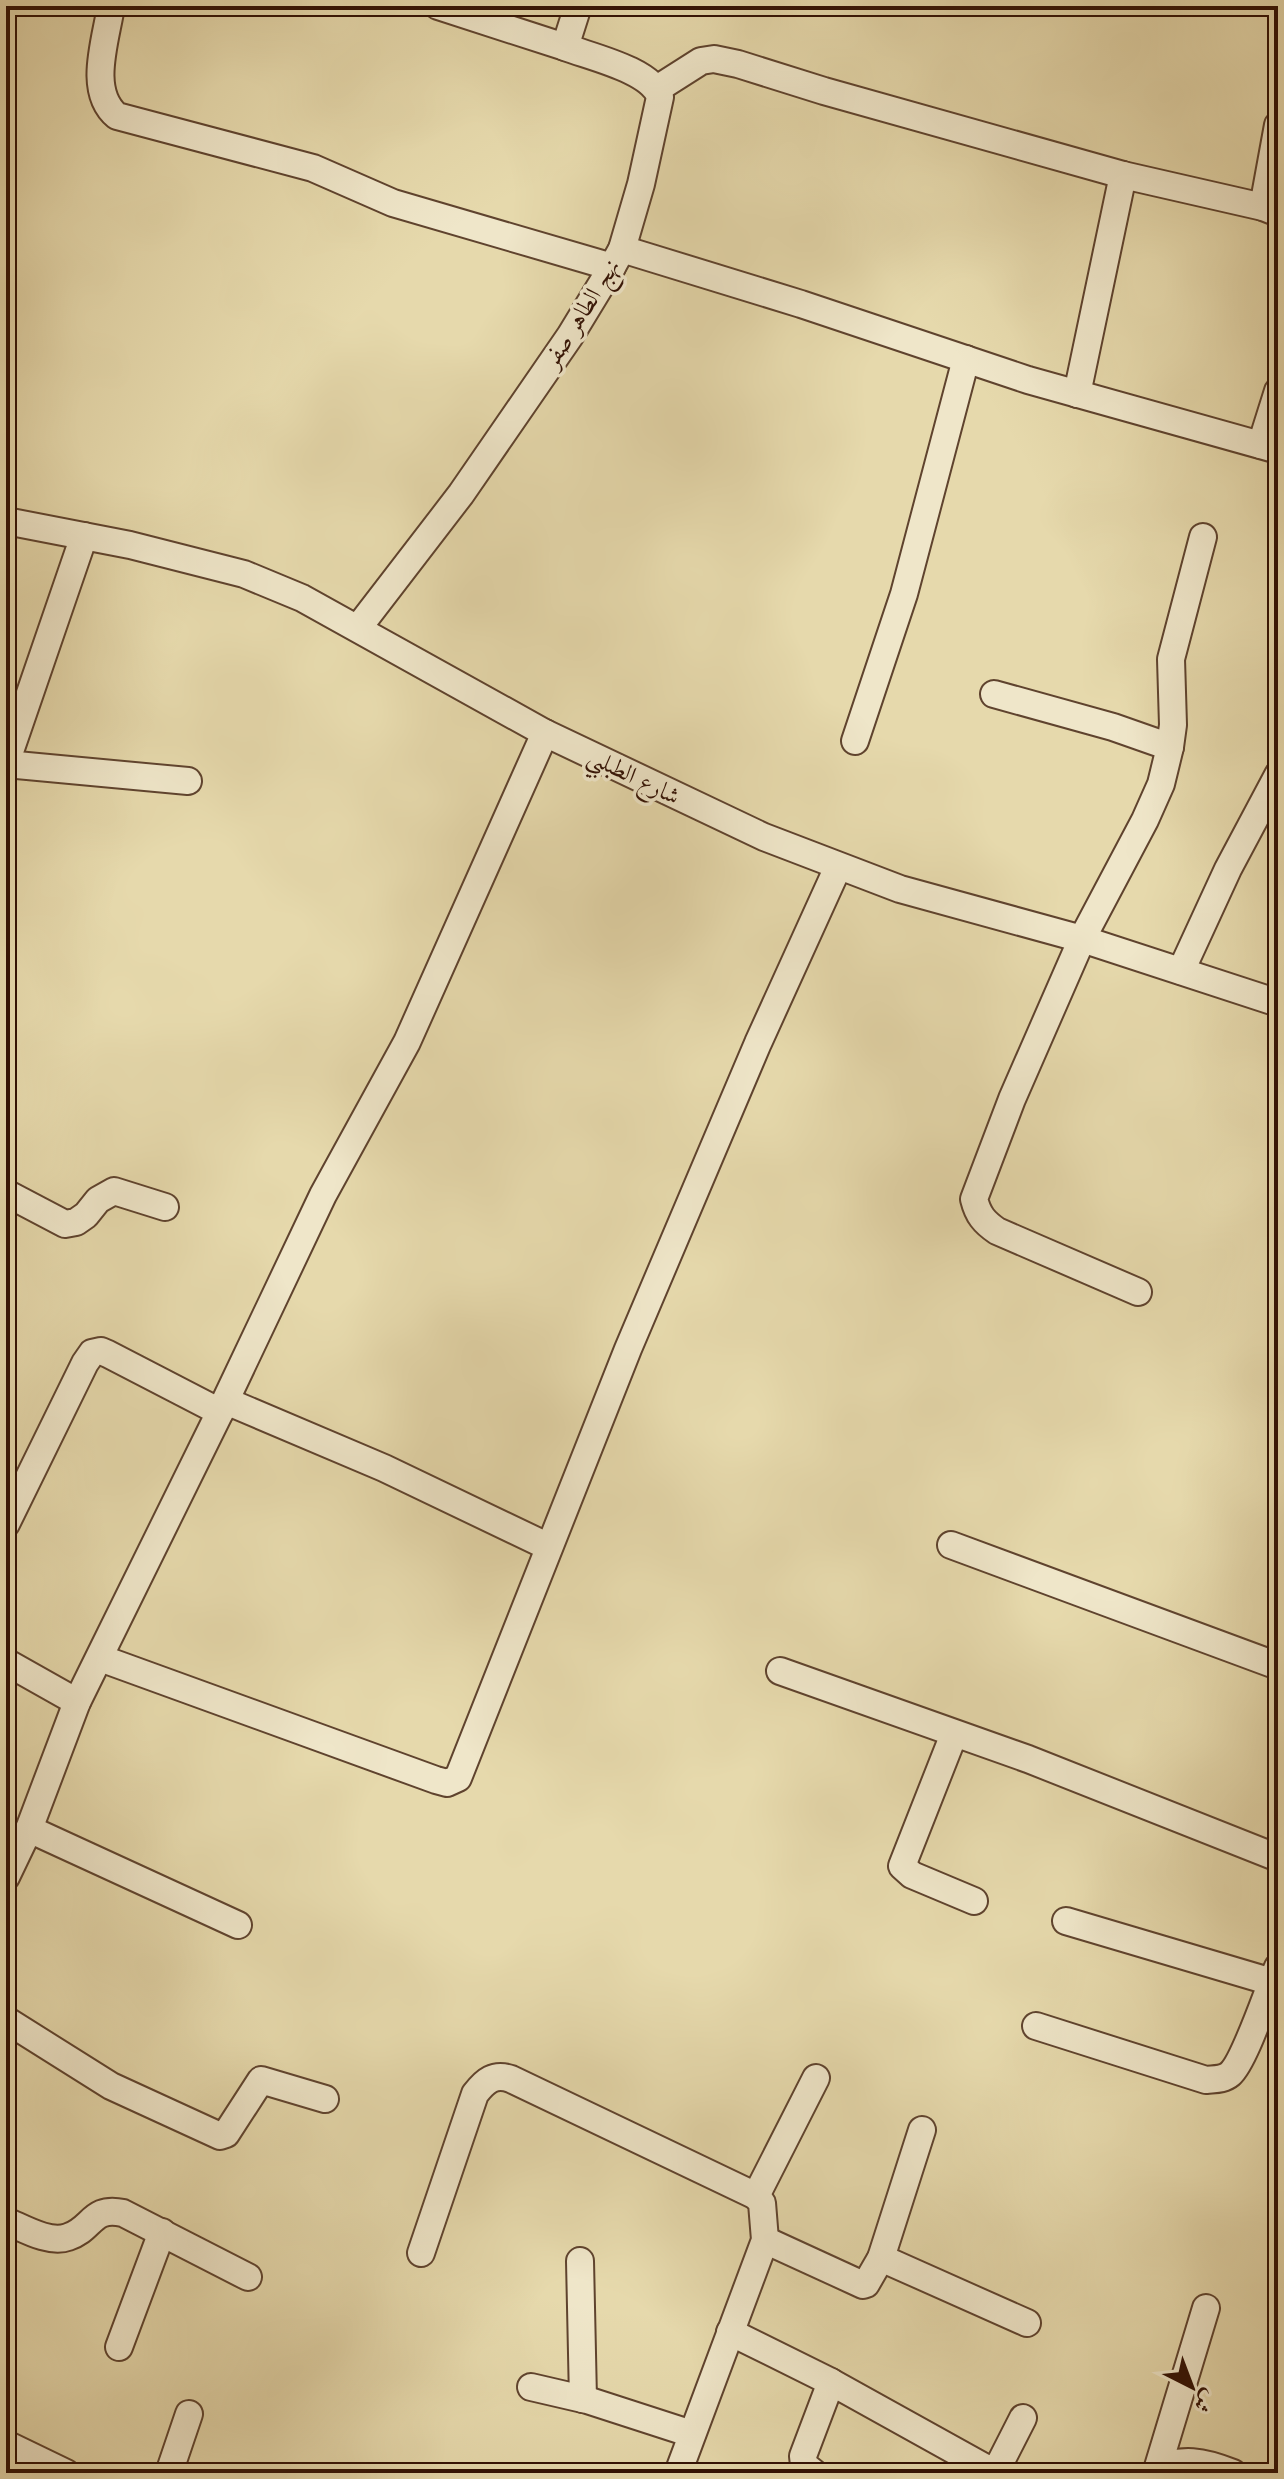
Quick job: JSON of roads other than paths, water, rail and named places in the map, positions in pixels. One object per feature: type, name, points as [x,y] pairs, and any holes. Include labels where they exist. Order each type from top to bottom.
[{"type":"street","points":[[111,6],[100,78],[101,95],[108,109],[117,116],[313,168],[393,203],[801,304],[1077,394],[1269,448],[1278,391]]},
{"type":"street","points":[[438,6],[644,76],[657,89],[701,61],[726,61],[1123,175],[1271,210],[1278,125]]},
{"type":"street","points":[[565,47],[578,6]]},
{"type":"street","name":"نهج الطاهر صفر","points":[[358,628],[461,494],[570,336],[617,258],[641,184],[659,109],[657,89]]},
{"type":"street","points":[[1077,394],[1123,175]]},
{"type":"street","points":[[855,741],[904,594],[966,359]]},
{"type":"street","name":"شارع الطبلبي","points":[[6,521],[244,574],[302,598],[545,733],[692,804],[838,867],[900,889],[1082,939],[1278,1003]]},
{"type":"street","points":[[84,536],[6,763],[188,781]]},
{"type":"street","points":[[1138,1292],[997,1231],[985,1223],[977,1212],[974,1199],[1012,1099],[1082,939],[1161,784],[1173,725],[1171,659],[1203,537]]},
{"type":"street","points":[[994,694],[1113,727],[1170,747]]},
{"type":"street","points":[[6,1877],[29,1829],[77,1702],[223,1407],[323,1195],[407,1042],[545,733]]},
{"type":"street","points":[[1181,971],[1228,869],[1278,775]]},
{"type":"street","points":[[100,1658],[447,1783],[458,1778],[628,1349],[758,1043],[838,867]]},
{"type":"street","points":[[6,1193],[65,1224],[76,1222],[98,1200],[114,1191],[165,1207]]},
{"type":"street","points":[[6,1524],[92,1353],[101,1351],[223,1407],[384,1468],[549,1547]]},
{"type":"street","points":[[951,1545],[1278,1666]]},
{"type":"street","points":[[6,1662],[77,1702]]},
{"type":"street","points":[[780,1671],[1096,1785],[1278,1858]]},
{"type":"street","points":[[954,1734],[902,1866],[912,1875],[974,1901]]},
{"type":"street","points":[[29,1829],[238,1925]]},
{"type":"street","points":[[1036,2026],[1206,2080],[1221,2079],[1229,2076],[1241,2057],[1275,1974],[1066,1921]]},
{"type":"street","points":[[6,2020],[111,2086],[220,2136],[226,2134],[261,2080],[325,2099]]},
{"type":"street","points":[[421,2253],[475,2094],[491,2078],[503,2076],[511,2079],[756,2196],[762,2203],[765,2240],[678,2473]]},
{"type":"street","points":[[756,2196],[816,2078]]},
{"type":"street","points":[[765,2240],[863,2285],[869,2281],[881,2258],[922,2130]]},
{"type":"street","points":[[6,2221],[51,2238],[67,2238],[95,2216],[109,2210],[123,2213],[248,2277]]},
{"type":"street","points":[[119,2347],[162,2232]]},
{"type":"street","points":[[881,2258],[1027,2323]]},
{"type":"street","points":[[580,2261],[583,2399]]},
{"type":"street","points":[[1156,2472],[1206,2308]]},
{"type":"street","points":[[730,2332],[831,2382],[995,2473],[1023,2418]]},
{"type":"street","points":[[814,2473],[804,2465],[803,2456],[831,2382]]},
{"type":"street","points":[[531,2387],[583,2399],[692,2434]]},
{"type":"street","points":[[169,2473],[189,2414]]},
{"type":"street","points":[[6,2444],[66,2473]]},
{"type":"street","points":[[1156,2472],[1181,2461],[1203,2463],[1233,2473]]}]
